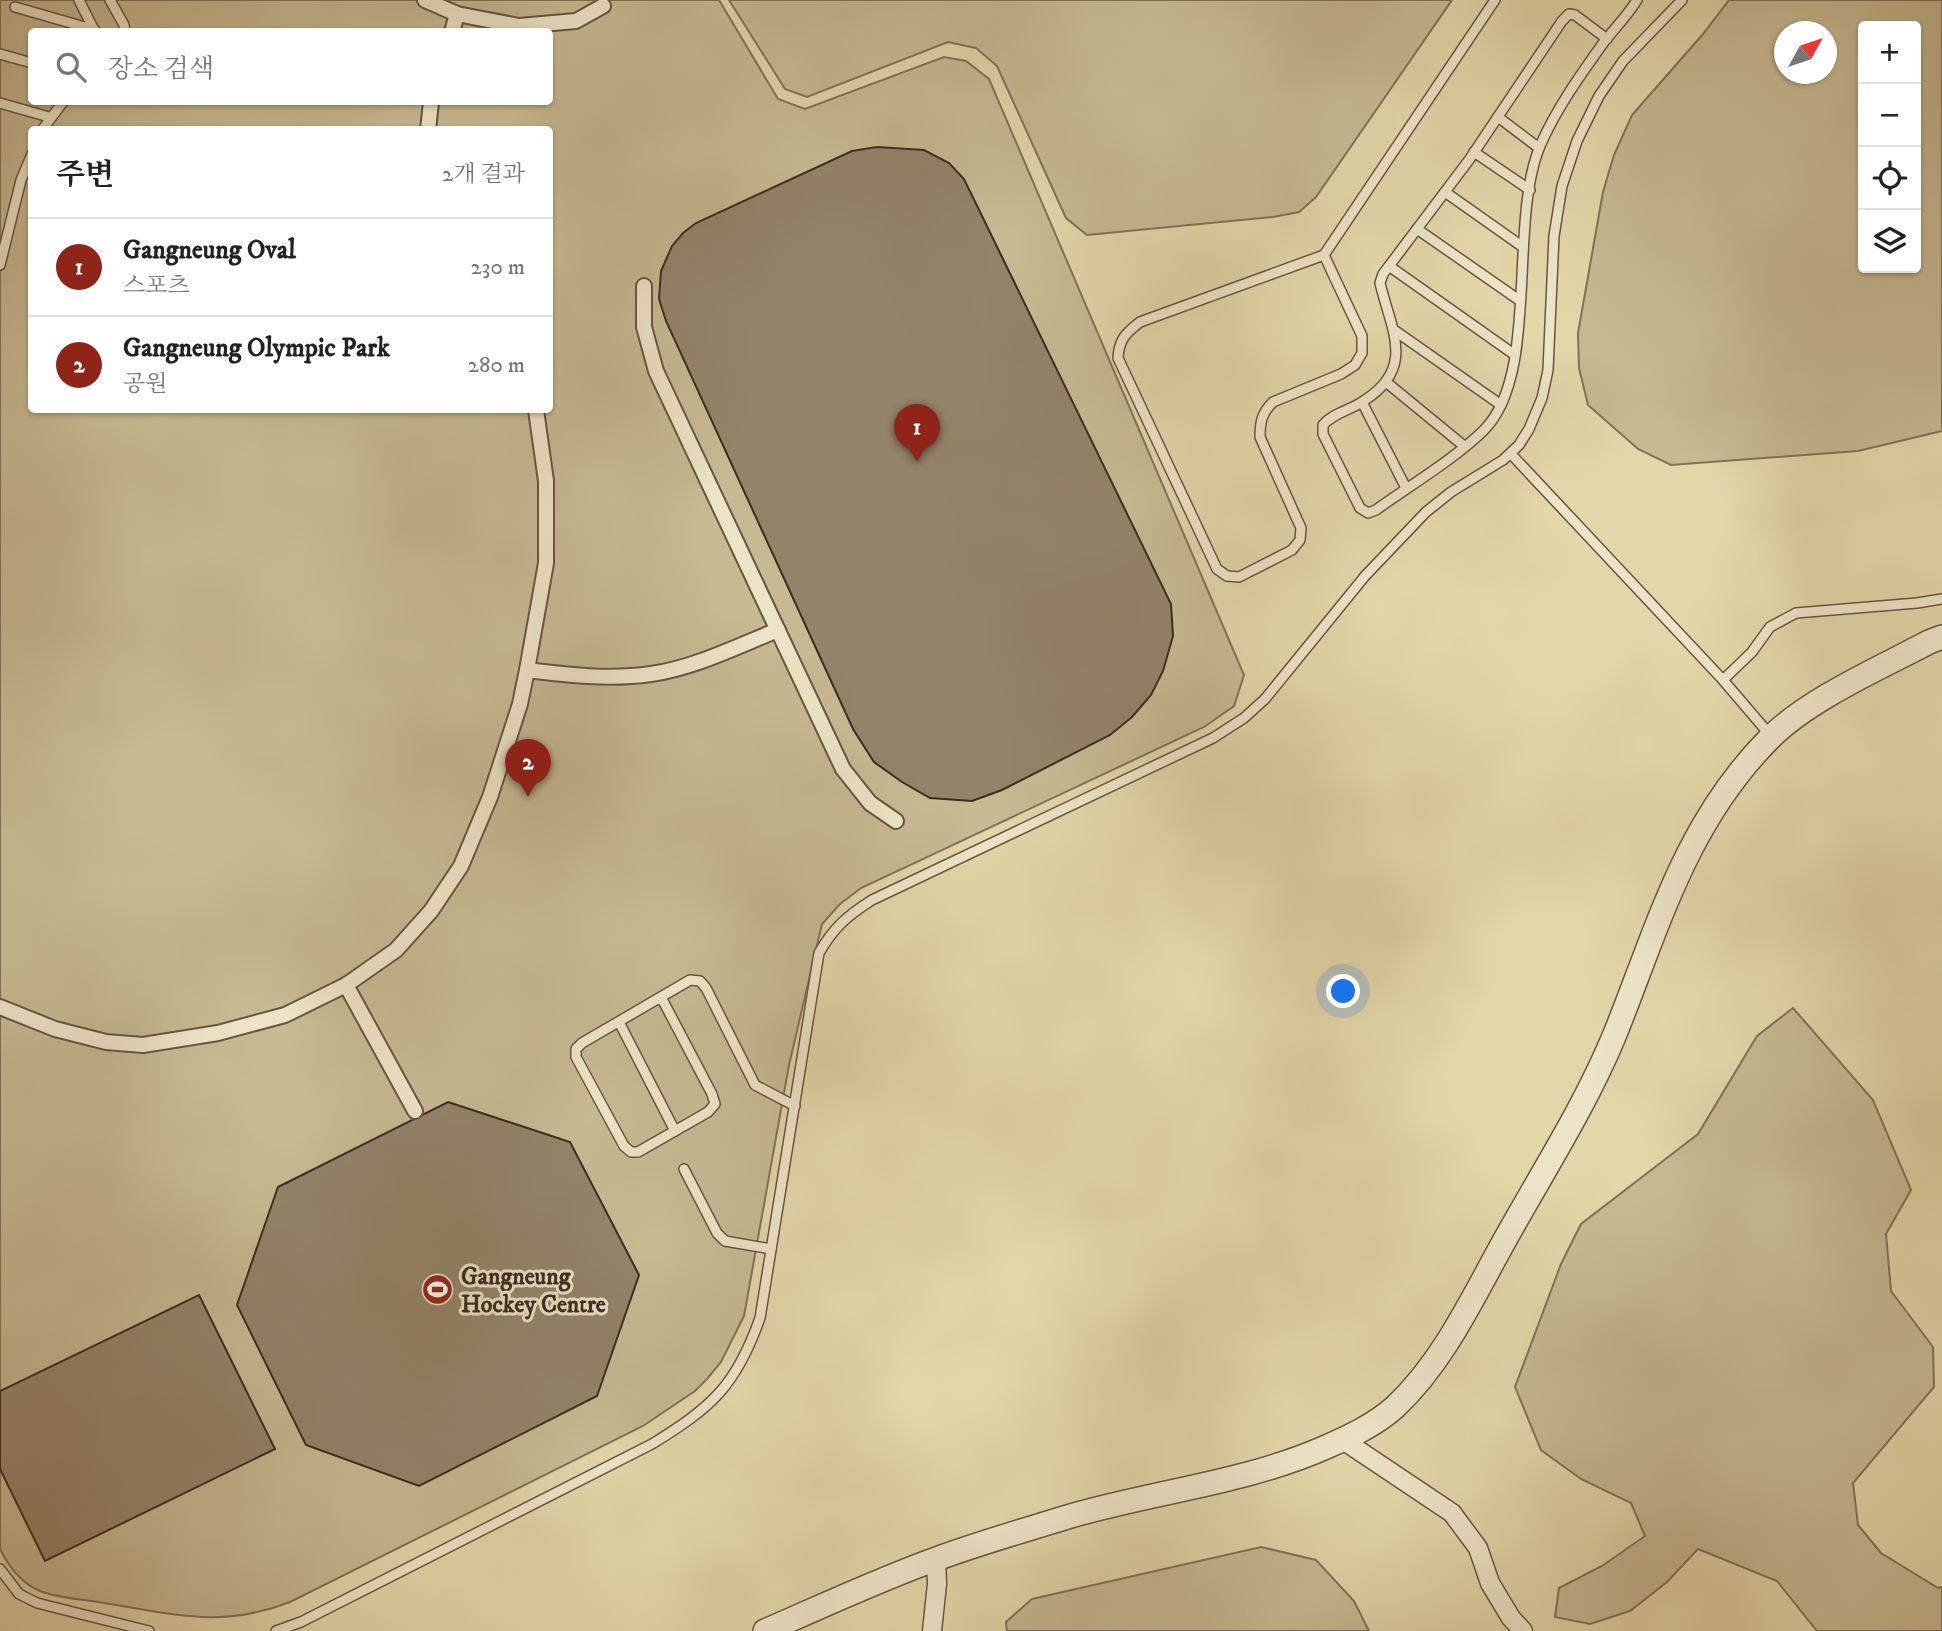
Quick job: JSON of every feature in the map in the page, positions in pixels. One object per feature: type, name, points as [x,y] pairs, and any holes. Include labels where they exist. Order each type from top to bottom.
[{"type":"street","points":[[425,0],[457,15],[520,26],[576,21],[603,6]]},
{"type":"street","points":[[453,28],[457,15]]},
{"type":"street","points":[[428,126],[431,105]]},
{"type":"street","points":[[644,286],[644,327],[656,371],[843,769],[870,803],[896,821]]},
{"type":"street","points":[[0,1007],[55,1029],[106,1042],[143,1045],[218,1032],[285,1015],[345,985],[396,950],[432,911],[461,866],[490,797],[520,704],[546,563],[546,481],[536,413]]},
{"type":"street","points":[[527,670],[593,677],[652,674],[715,656],[778,630]]},
{"type":"street","points":[[765,1631],[936,1559],[1071,1516],[1222,1482],[1302,1457],[1343,1440],[1394,1408],[1435,1363],[1591,1088],[1629,998],[1656,924],[1698,831],[1732,780],[1771,736],[1804,710],[1942,637]]},
{"type":"street","points":[[345,985],[415,1111]]},
{"type":"street","points":[[1343,1440],[1452,1513],[1478,1548],[1490,1583],[1511,1618],[1523,1631]]},
{"type":"street","points":[[933,1631],[936,1559]]},
{"type":"lane","points":[[79,0],[93,28]]},
{"type":"lane","points":[[110,0],[124,28]]},
{"type":"lane","points":[[1324,255],[1362,336],[1362,353],[1355,365],[1341,374],[1273,402],[1264,410],[1259,422],[1259,437],[1301,528],[1300,540],[1292,550],[1239,577],[1227,576],[1217,569],[1118,358],[1119,345],[1128,332],[1140,322],[1324,255],[1495,0]]},
{"type":"lane","points":[[1606,39],[1575,15],[1569,15],[1562,21],[1474,152],[1383,274],[1380,283],[1398,349],[1396,363],[1386,382],[1362,402],[1329,418],[1323,425],[1323,434],[1360,508],[1368,513],[1376,510],[1484,430],[1501,405],[1508,390],[1515,355],[1523,247],[1530,190],[1539,148],[1566,98],[1606,39],[1637,0]]},
{"type":"lane","points":[[276,1631],[301,1622],[652,1444],[689,1421],[722,1392],[738,1370],[760,1318],[820,953],[831,932],[849,915],[872,900],[1213,738],[1244,718],[1280,682],[1399,538],[1451,492],[1511,454],[1529,429],[1542,398],[1548,370],[1554,236],[1562,186],[1577,141],[1599,96],[1623,61],[1682,0]]},
{"type":"lane","points":[[15,7],[85,28]]},
{"type":"lane","points":[[0,54],[28,62]]},
{"type":"lane","points":[[0,103],[49,117]]},
{"type":"lane","points":[[43,126],[59,105]]},
{"type":"lane","points":[[1498,117],[1539,148]]},
{"type":"lane","points":[[1474,152],[1530,190]]},
{"type":"lane","points":[[0,265],[21,180],[28,163]]},
{"type":"lane","points":[[1445,192],[1523,247]]},
{"type":"lane","points":[[1416,229],[1519,300]]},
{"type":"lane","points":[[1389,266],[1515,355]]},
{"type":"lane","points":[[1394,330],[1501,405]]},
{"type":"lane","points":[[1386,382],[1464,446]]},
{"type":"lane","points":[[1362,402],[1406,488]]},
{"type":"lane","points":[[1511,454],[1723,680],[1771,736]]},
{"type":"lane","points":[[1723,680],[1752,652],[1770,627],[1796,613],[1942,599]]},
{"type":"lane","points":[[661,997],[715,1104],[709,1112],[638,1152],[631,1152],[624,1146],[576,1057],[576,1049],[582,1043],[661,997],[690,981],[700,981],[706,988],[755,1085],[794,1106]]},
{"type":"lane","points":[[619,1022],[675,1131]]},
{"type":"lane","points":[[684,1169],[717,1233],[725,1241],[771,1249]]},
{"type":"lane","points":[[0,1569],[19,1594],[37,1603],[149,1631]]},
{"type":"shaded area","points":[[0,0],[719,0],[778,99],[805,109],[944,57],[966,61],[989,79],[1244,675],[1234,706],[1204,727],[861,888],[840,904],[822,924],[789,1065],[744,1316],[721,1362],[695,1391],[643,1426],[290,1602],[265,1610],[242,1615],[197,1617],[56,1596],[33,1588],[12,1568],[0,1549]]},
{"type":"shaded area","points":[[729,0],[1452,0],[1316,197],[1299,212],[1273,217],[1087,235],[1066,218],[997,66],[976,48],[948,42],[807,97],[785,89]]},
{"type":"shaded area","points":[[1729,0],[1942,0],[1942,431],[1858,451],[1671,465],[1638,449],[1588,405],[1579,368],[1578,333],[1603,192],[1614,155],[1632,115]]},
{"type":"shaded area","points":[[1793,1008],[1873,1100],[1911,1190],[1886,1234],[1891,1291],[1933,1347],[1934,1387],[1853,1483],[1858,1525],[1881,1553],[1938,1588],[1942,1587],[1942,1631],[1817,1631],[1777,1581],[1698,1549],[1667,1582],[1630,1611],[1590,1624],[1555,1617],[1559,1588],[1602,1566],[1645,1536],[1631,1503],[1581,1479],[1541,1450],[1515,1387],[1561,1264],[1581,1224],[1698,1134],[1757,1036]]},
{"type":"shaded area","points":[[1261,1547],[1316,1560],[1354,1601],[1369,1631],[1007,1631],[1006,1622],[1032,1599]]},
{"type":"building","points":[[877,147],[924,150],[949,163],[964,179],[1171,604],[1173,636],[1163,671],[1151,695],[1132,717],[1110,735],[1002,790],[972,801],[930,798],[902,782],[874,762],[853,729],[666,321],[659,299],[661,271],[672,246],[696,223],[852,151]]},
{"type":"building","name":"Gangneung Hockey Centre","points":[[448,1102],[570,1142],[639,1275],[597,1396],[419,1486],[306,1445],[237,1305],[278,1187]]},
{"type":"building","points":[[199,1295],[275,1449],[45,1561],[0,1469],[0,1391]]},
{"type":"place","name":"Gangneung Oval","points":[[917,462]]},
{"type":"place","name":"Gangneung Olympic Park","points":[[528,797]]},
{"type":"place","name":"Gangneung Hockey Centre","points":[[438,1290]]}]
